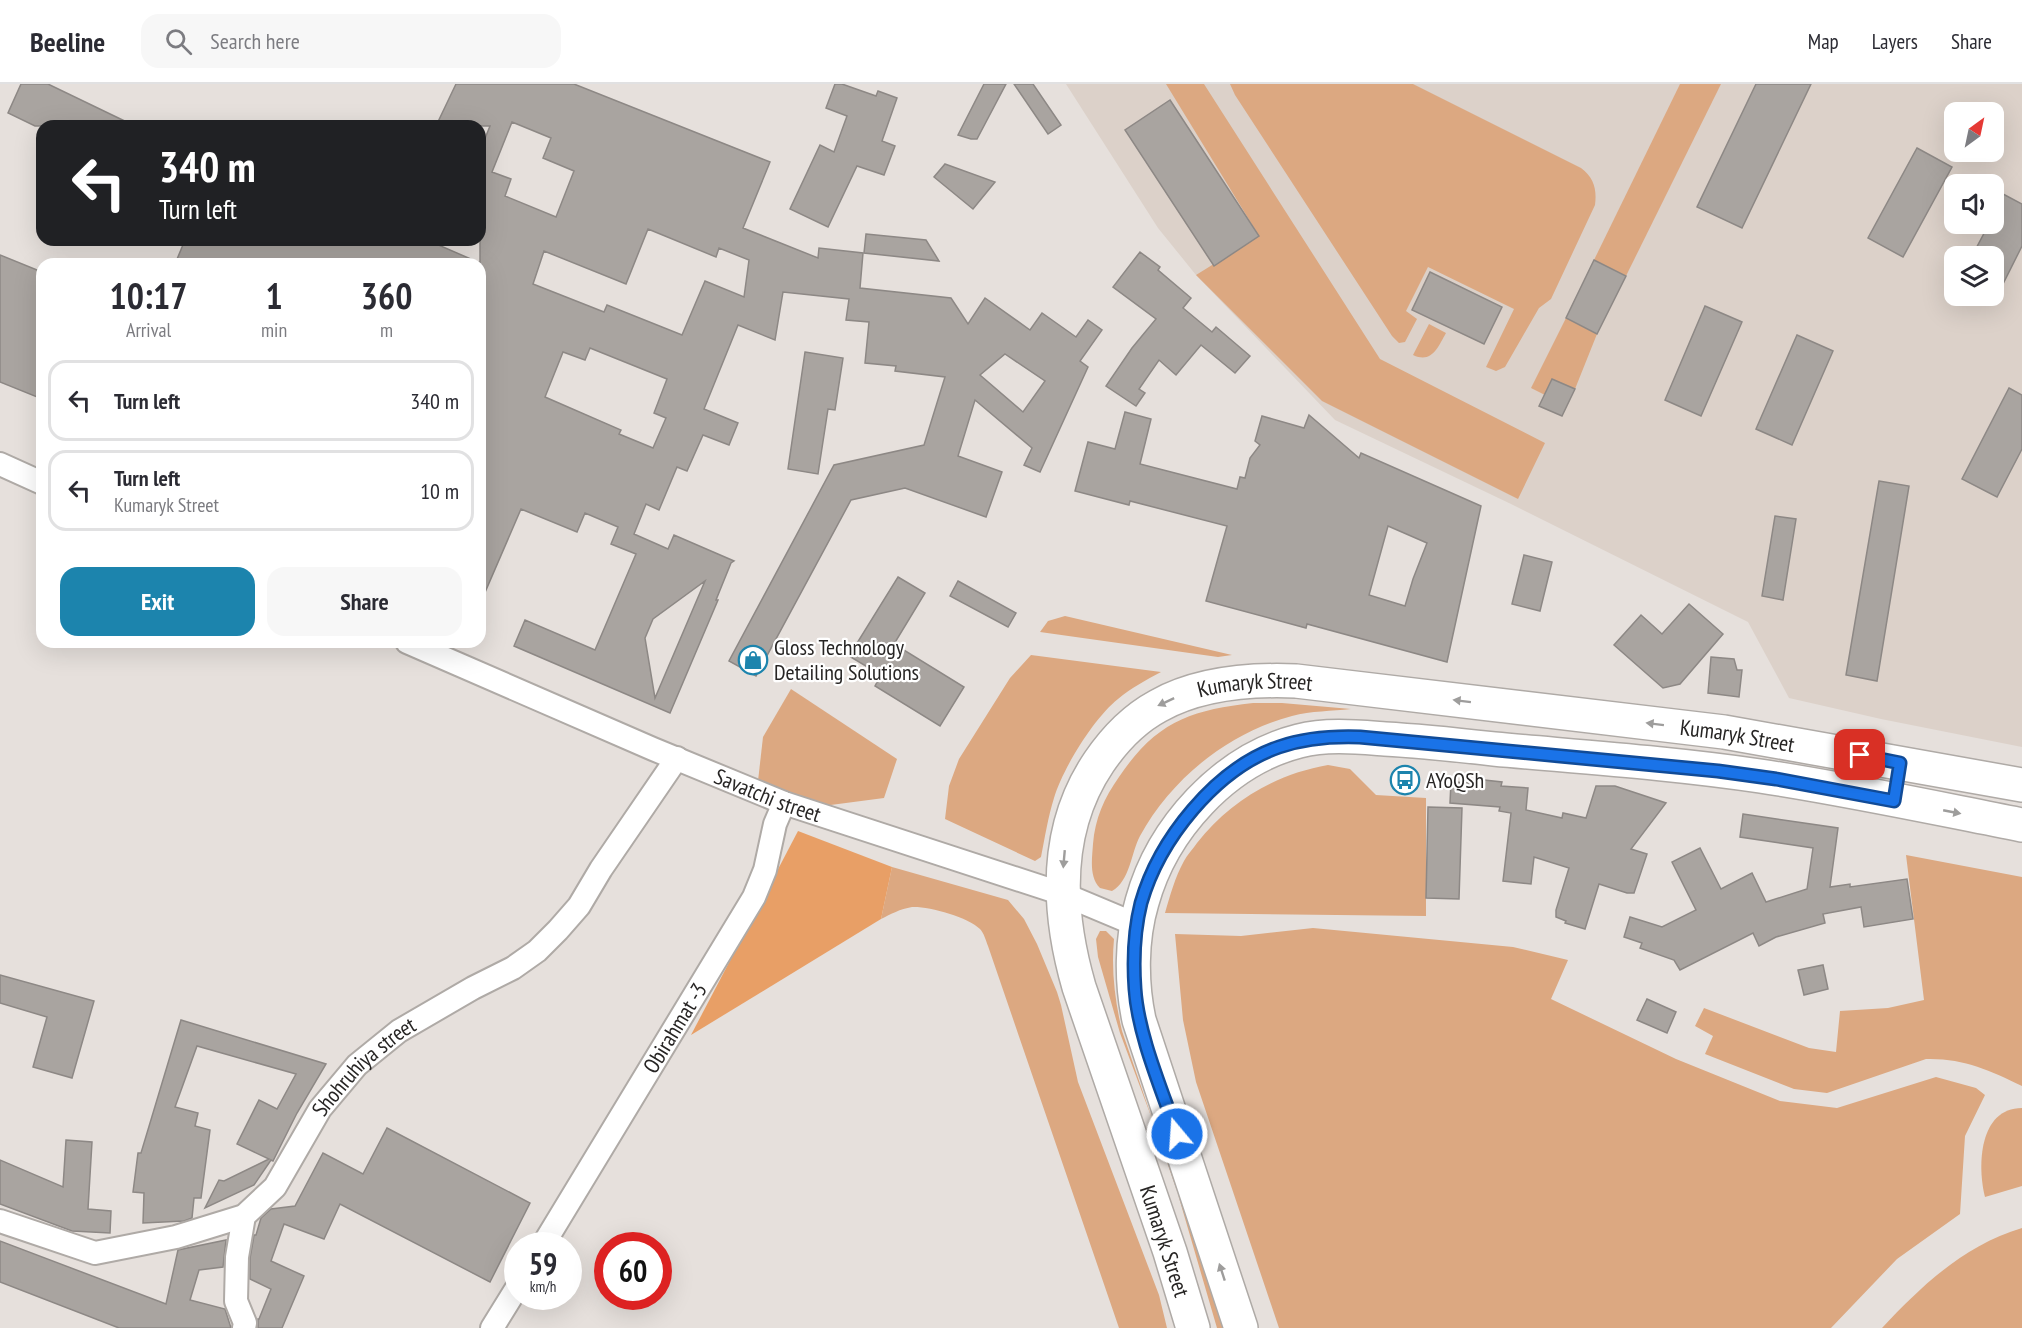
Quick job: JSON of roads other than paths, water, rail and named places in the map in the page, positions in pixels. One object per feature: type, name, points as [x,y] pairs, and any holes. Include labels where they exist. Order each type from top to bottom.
[{"type":"main road","name":"Kumaryk Street","points":[[1193,1328],[1170,1252],[1078,987],[1068,942],[1063,894],[1065,846],[1074,813],[1087,782],[1106,751],[1130,726],[1159,705],[1192,692],[1226,684],[1269,680],[1314,682],[1724,732],[2022,785]]},
{"type":"main road","name":"Kumaryk Street","points":[[1241,1328],[1139,1020],[1134,978],[1134,951],[1141,903],[1154,869],[1173,836],[1196,807],[1223,780],[1243,765],[1277,747],[1313,738],[1348,736],[1718,771],[1800,783],[2022,825]]},
{"type":"main road","points":[[1894,801],[1900,763]]},
{"type":"street","points":[[0,464],[36,480]]},
{"type":"street","name":"Savatchi street","points":[[421,648],[784,803],[1063,894],[1137,925]]},
{"type":"street","name":"Shohruhiya street","points":[[0,1221],[95,1253],[176,1237],[244,1216],[275,1187],[320,1109],[357,1065],[399,1031],[473,988],[513,968],[537,951],[558,930],[579,906],[601,868],[677,759]]},
{"type":"street","name":"Obirahmat -3","points":[[551,1232],[754,897],[765,870],[775,824],[784,803]]},
{"type":"street","points":[[244,1216],[237,1257],[236,1301],[245,1323],[244,1328]]},
{"type":"street","points":[[492,1328],[504,1309]]},
{"type":"place","name":"Gloss Technology Detailing Solutions","points":[[753,660]]},
{"type":"place","name":"AYoQSh","points":[[1405,780]]}]
